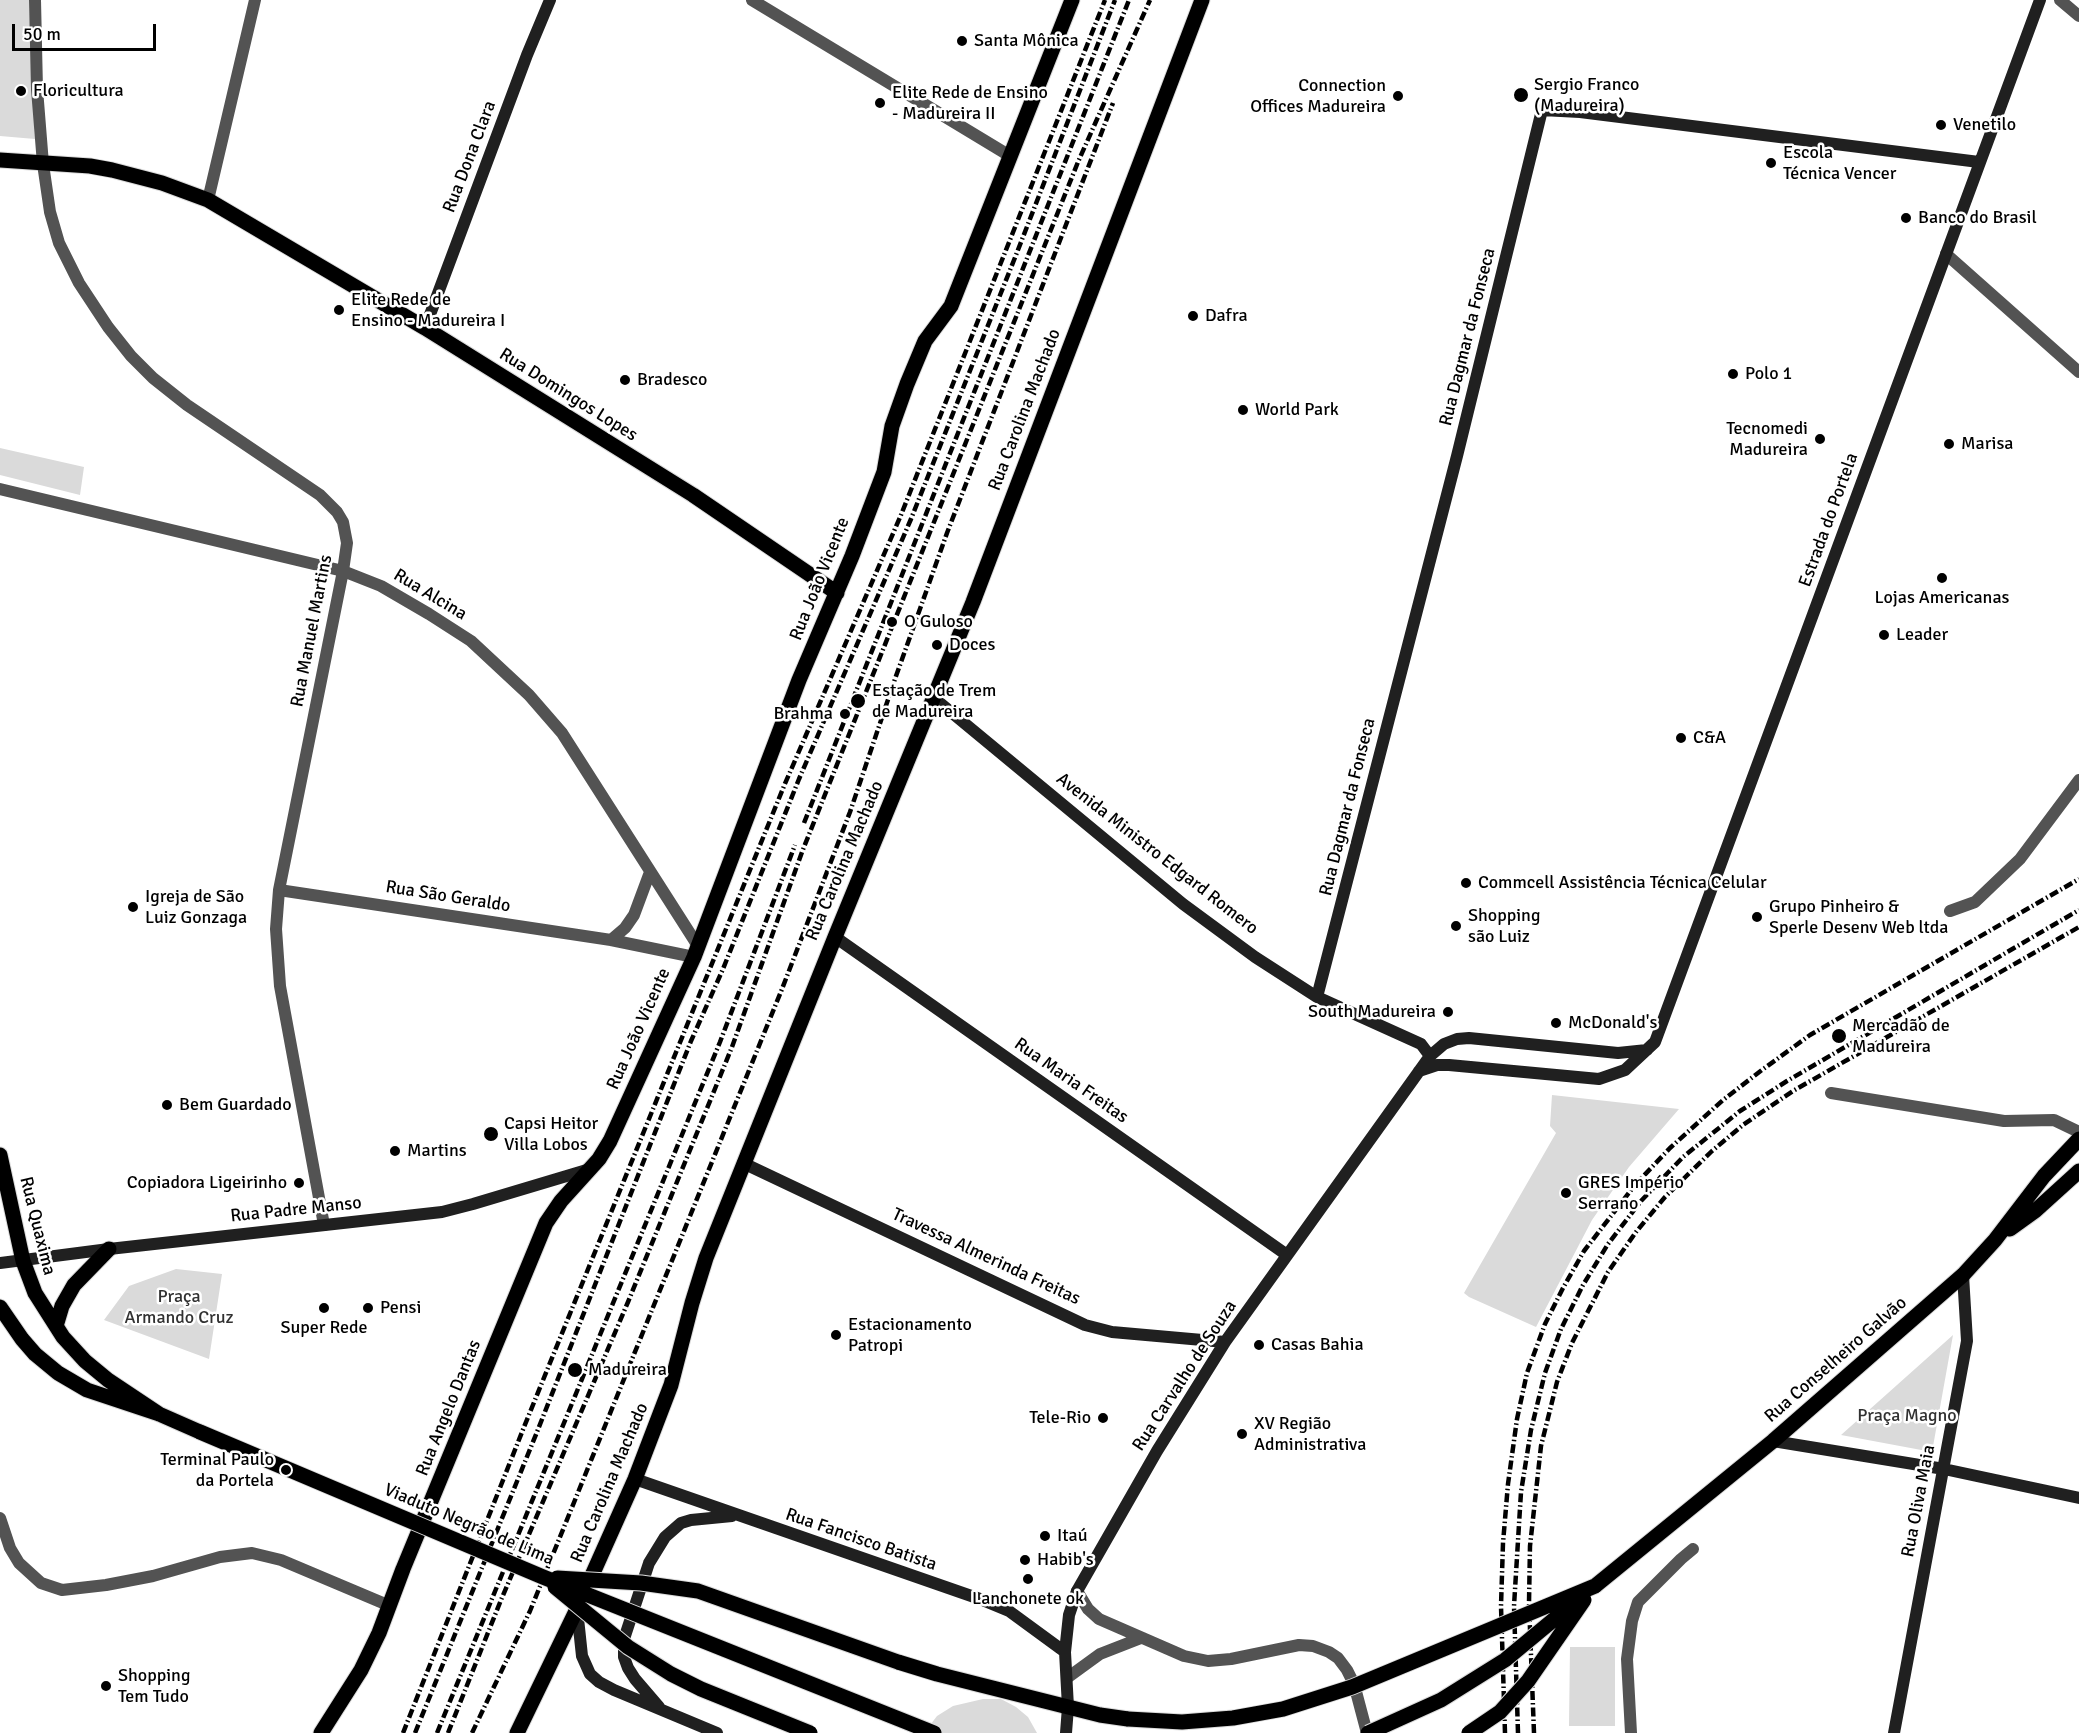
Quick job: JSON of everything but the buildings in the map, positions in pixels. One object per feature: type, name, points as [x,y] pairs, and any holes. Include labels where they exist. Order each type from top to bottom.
[{"type":"main road","name":"Rua Dona Clara","points":[[425,328],[527,55],[550,0]]},
{"type":"main road","name":"Rua João Vicente","points":[[591,1168],[610,1141],[696,951],[799,680],[837,593],[884,471],[892,426],[907,384],[925,341],[951,306],[1072,0]]},
{"type":"main road","name":"Rua Carolina Machado","points":[[517,1733],[577,1609],[635,1479],[671,1385],[706,1258],[973,602],[1202,0]]},
{"type":"main road","name":"Estrada do Portela","points":[[1647,1050],[1655,1042],[2040,0]]},
{"type":"main road","name":"Rua Dagmar da Fonseca","points":[[1317,997],[1459,447],[1542,110],[1592,114],[1979,162]]},
{"type":"main road","name":"Rua Domingos Lopes","points":[[0,160],[90,166],[112,170],[162,183],[208,200],[425,328],[693,495],[837,593]]},
{"type":"main road","name":"Avenida Ministro Edgard Romero","points":[[934,698],[1183,904],[1255,957],[1317,997],[1421,1044],[1430,1056]]},
{"type":"main road","name":"Rua Maria Freitas","points":[[835,937],[1287,1255]]},
{"type":"main road","points":[[1419,1071],[1430,1056],[1444,1044],[1457,1039],[1469,1038],[1618,1053],[1647,1050]]},
{"type":"main road","points":[[1419,1071],[1437,1065],[1449,1065],[1599,1079],[1625,1070],[1647,1050]]},
{"type":"main road","name":"Rua Carvalho de Souza","points":[[1066,1733],[1068,1707],[1065,1652],[1069,1615],[1077,1591],[1157,1451],[1225,1342],[1419,1071]]},
{"type":"main road","name":"Rua Conselheiro Galvão","points":[[1595,1586],[1773,1441],[1964,1275],[1995,1240],[2044,1176],[2079,1138]]},
{"type":"main road","name":"Rua Quaxima","points":[[0,1155],[2,1179],[23,1261],[35,1293],[56,1326],[85,1361],[108,1380],[159,1414]]},
{"type":"main road","name":"Travessa Almerinda Freitas","points":[[743,1163],[1085,1325],[1112,1332],[1225,1342]]},
{"type":"main road","name":"Rua Padre Manso","points":[[0,1263],[442,1212],[591,1168]]},
{"type":"main road","name":"Rua Angelo Dantas","points":[[321,1733],[361,1670],[390,1606],[407,1559],[546,1223],[561,1201],[591,1168]]},
{"type":"main road","points":[[1995,1240],[2035,1211],[2079,1171]]},
{"type":"main road","points":[[56,1326],[62,1306],[74,1286],[109,1249]]},
{"type":"main road","name":"Rua Oliva Maia","points":[[1894,1733],[1966,1341],[1964,1275]]},
{"type":"main road","points":[[0,1307],[35,1354],[58,1373],[87,1390],[159,1414]]},
{"type":"main road","name":"Viaduto Negrão de Lima","points":[[159,1414],[543,1577],[934,1733]]},
{"type":"main road","points":[[1773,1441],[1944,1469],[2079,1498]]},
{"type":"main road","name":"Rua Fancisco Batista","points":[[635,1479],[980,1599],[1009,1611],[1065,1652]]},
{"type":"main road","points":[[659,1707],[635,1679],[624,1657],[624,1639],[649,1563],[665,1537],[685,1521],[736,1515]]},
{"type":"main road","points":[[543,1577],[641,1583],[698,1591],[937,1674],[1068,1707],[1128,1719],[1182,1722],[1233,1718],[1283,1708],[1353,1687],[1595,1586]]},
{"type":"main road","points":[[543,1577],[628,1647],[671,1674],[701,1689],[810,1733]]},
{"type":"main road","points":[[1368,1733],[1441,1700],[1505,1660],[1595,1586]]},
{"type":"main road","points":[[1469,1733],[1500,1712],[1528,1681],[1595,1586]]},
{"type":"main road","points":[[577,1609],[582,1656],[590,1674],[599,1682],[717,1733]]},
{"type":"street","name":"Rua Manuel Martins","points":[[35,0],[37,89],[43,164],[50,212],[58,243],[79,283],[108,327],[139,363],[187,405],[320,495],[337,512],[343,522],[347,543],[343,571],[279,890],[276,929],[280,986],[324,1225]]},
{"type":"street","points":[[208,200],[255,0]]},
{"type":"street","points":[[752,0],[1010,156]]},
{"type":"street","points":[[2060,0],[2079,16]]},
{"type":"street","points":[[1946,254],[2079,372]]},
{"type":"street","name":"Rua Alcina","points":[[0,489],[343,571],[381,586],[462,636],[529,695],[562,733],[651,872],[696,951]]},
{"type":"street","points":[[1950,912],[1975,902],[2020,859],[2079,780]]},
{"type":"street","points":[[611,940],[625,928],[634,915],[651,872]]},
{"type":"street","name":"Rua São Geraldo","points":[[279,890],[696,951]]},
{"type":"street","points":[[1832,1093],[2004,1121],[2054,1120],[2079,1132]]},
{"type":"street","points":[[0,1518],[10,1548],[19,1563],[41,1583],[62,1590],[106,1586],[153,1576],[220,1557],[252,1553],[281,1560],[390,1606]]},
{"type":"street","points":[[1631,1733],[1627,1659],[1632,1621],[1638,1602],[1693,1550]]},
{"type":"street","points":[[1077,1591],[1088,1609],[1098,1619],[1185,1656],[1208,1661],[1231,1659],[1299,1645],[1313,1646],[1329,1652],[1338,1658],[1347,1670],[1368,1733]]},
{"type":"street","points":[[1067,1678],[1100,1654],[1141,1638]]},
{"type":"green space","points":[[0,0],[29,0],[35,139],[0,136]]},
{"type":"green space","points":[[0,448],[84,467],[80,495],[0,475]]},
{"type":"green space","name":"GRES Império Serrano","points":[[1552,1095],[1679,1109],[1629,1167],[1592,1220],[1536,1327],[1464,1293],[1556,1133],[1550,1126]]},
{"type":"green space","name":"Praça Armando Cruz","points":[[176,1269],[222,1274],[209,1359],[104,1320],[129,1286]]},
{"type":"green space","name":"Praça Magno","points":[[1953,1335],[1932,1452],[1841,1435]]},
{"type":"green space","points":[[1570,1647],[1615,1647],[1615,1726],[1569,1726]]},
{"type":"green space","points":[[983,1699],[1001,1699],[1016,1707],[1028,1717],[1037,1733],[924,1733],[937,1716],[953,1706]]},
{"type":"railway","points":[[403,1733],[524,1427],[784,786],[901,515],[1105,0]]},
{"type":"railway","points":[[415,1733],[537,1432],[691,1041],[723,969],[799,779],[911,519],[1115,0]]},
{"type":"railway","points":[[804,823],[1129,0]]},
{"type":"railway","points":[[448,1733],[501,1600],[628,1302],[732,1047],[802,852],[1078,162],[1150,0]]},
{"type":"railway","points":[[472,1733],[530,1611],[782,989],[850,812],[947,533],[1113,103]]},
{"type":"railway","points":[[437,1733],[720,1042],[795,845]]},
{"type":"railway","points":[[1505,1733],[1501,1606],[1503,1543],[1517,1419],[1527,1373],[1545,1324],[1584,1251],[1635,1185],[1670,1148],[1723,1100],[1762,1070],[1810,1035],[2079,879]]},
{"type":"railway","points":[[1518,1733],[1514,1606],[1521,1492],[1531,1430],[1545,1373],[1561,1329],[1583,1285],[1608,1244],[1641,1201],[1683,1157],[1740,1111],[1787,1081],[2079,910]]},
{"type":"railway","points":[[1534,1733],[1529,1603],[1530,1546],[1541,1446],[1557,1382],[1572,1343],[1608,1272],[1636,1232],[1665,1197],[1712,1151],[1743,1125],[1793,1091],[2079,927]]},
{"type":"place","name":"Santa Mônica","points":[[962,41]]},
{"type":"place","name":"Floricultura","points":[[21,91]]},
{"type":"place","name":"Sergio Franco (Madureira)","points":[[1521,95]]},
{"type":"place","name":"Connection Offices Madureira","points":[[1398,96]]},
{"type":"place","name":"Elite Rede de Ensino - Madureira II","points":[[880,103]]},
{"type":"place","name":"Venetilo","points":[[1941,125]]},
{"type":"place","name":"Escola Técnica Vencer","points":[[1771,163]]},
{"type":"place","name":"Banco do Brasil","points":[[1906,218]]},
{"type":"place","name":"Elite Rede de Ensino - Madureira I","points":[[339,310]]},
{"type":"place","name":"Dafra","points":[[1193,316]]},
{"type":"place","name":"Polo 1","points":[[1733,374]]},
{"type":"place","name":"Bradesco","points":[[625,380]]},
{"type":"place","name":"World Park","points":[[1243,410]]},
{"type":"place","name":"Tecnomedi Madureira","points":[[1820,439]]},
{"type":"place","name":"Marisa","points":[[1949,444]]},
{"type":"place","name":"Lojas Americanas","points":[[1942,578]]},
{"type":"place","name":"O Guloso","points":[[892,622]]},
{"type":"place","name":"Leader","points":[[1884,635]]},
{"type":"place","name":"Doces","points":[[937,645]]},
{"type":"place","name":"Estação de Trem de Madureira","points":[[858,701]]},
{"type":"place","name":"Brahma","points":[[845,714]]},
{"type":"place","name":"C&A","points":[[1681,738]]},
{"type":"place","name":"Commcell Assistência Técnica Celular","points":[[1466,883]]},
{"type":"place","name":"Igreja de São Luiz Gonzaga","points":[[133,907]]},
{"type":"place","name":"Grupo Pinheiro & Sperle Desenv Web ltda","points":[[1757,917]]},
{"type":"place","name":"Shopping são Luiz","points":[[1456,926]]},
{"type":"place","name":"South Madureira","points":[[1448,1012]]},
{"type":"place","name":"McDonald's","points":[[1556,1023]]},
{"type":"place","name":"Mercadão de Madureira","points":[[1839,1036]]},
{"type":"place","name":"Bem Guardado","points":[[167,1105]]},
{"type":"place","name":"Capsi Heitor Villa Lobos","points":[[491,1134]]},
{"type":"place","name":"Martins","points":[[395,1151]]},
{"type":"place","name":"Copiadora Ligeirinho","points":[[299,1183]]},
{"type":"place","name":"GRES Império Serrano","points":[[1566,1193]]},
{"type":"place","name":"Super Rede","points":[[324,1308]]},
{"type":"place","name":"Pensi","points":[[368,1308]]},
{"type":"place","name":"Estacionamento Patropi","points":[[836,1335]]},
{"type":"place","name":"Casas Bahia","points":[[1259,1345]]},
{"type":"place","name":"Madureira","points":[[575,1370]]},
{"type":"place","name":"Tele-Rio","points":[[1103,1418]]},
{"type":"place","name":"XV Região Administrativa","points":[[1242,1434]]},
{"type":"place","name":"Terminal Paulo da Portela","points":[[286,1470]]},
{"type":"place","name":"Itaú","points":[[1045,1536]]},
{"type":"place","name":"Habib's","points":[[1025,1560]]},
{"type":"place","name":"Lanchonete ok","points":[[1028,1579]]},
{"type":"place","name":"Shopping Tem Tudo","points":[[106,1686]]}]
